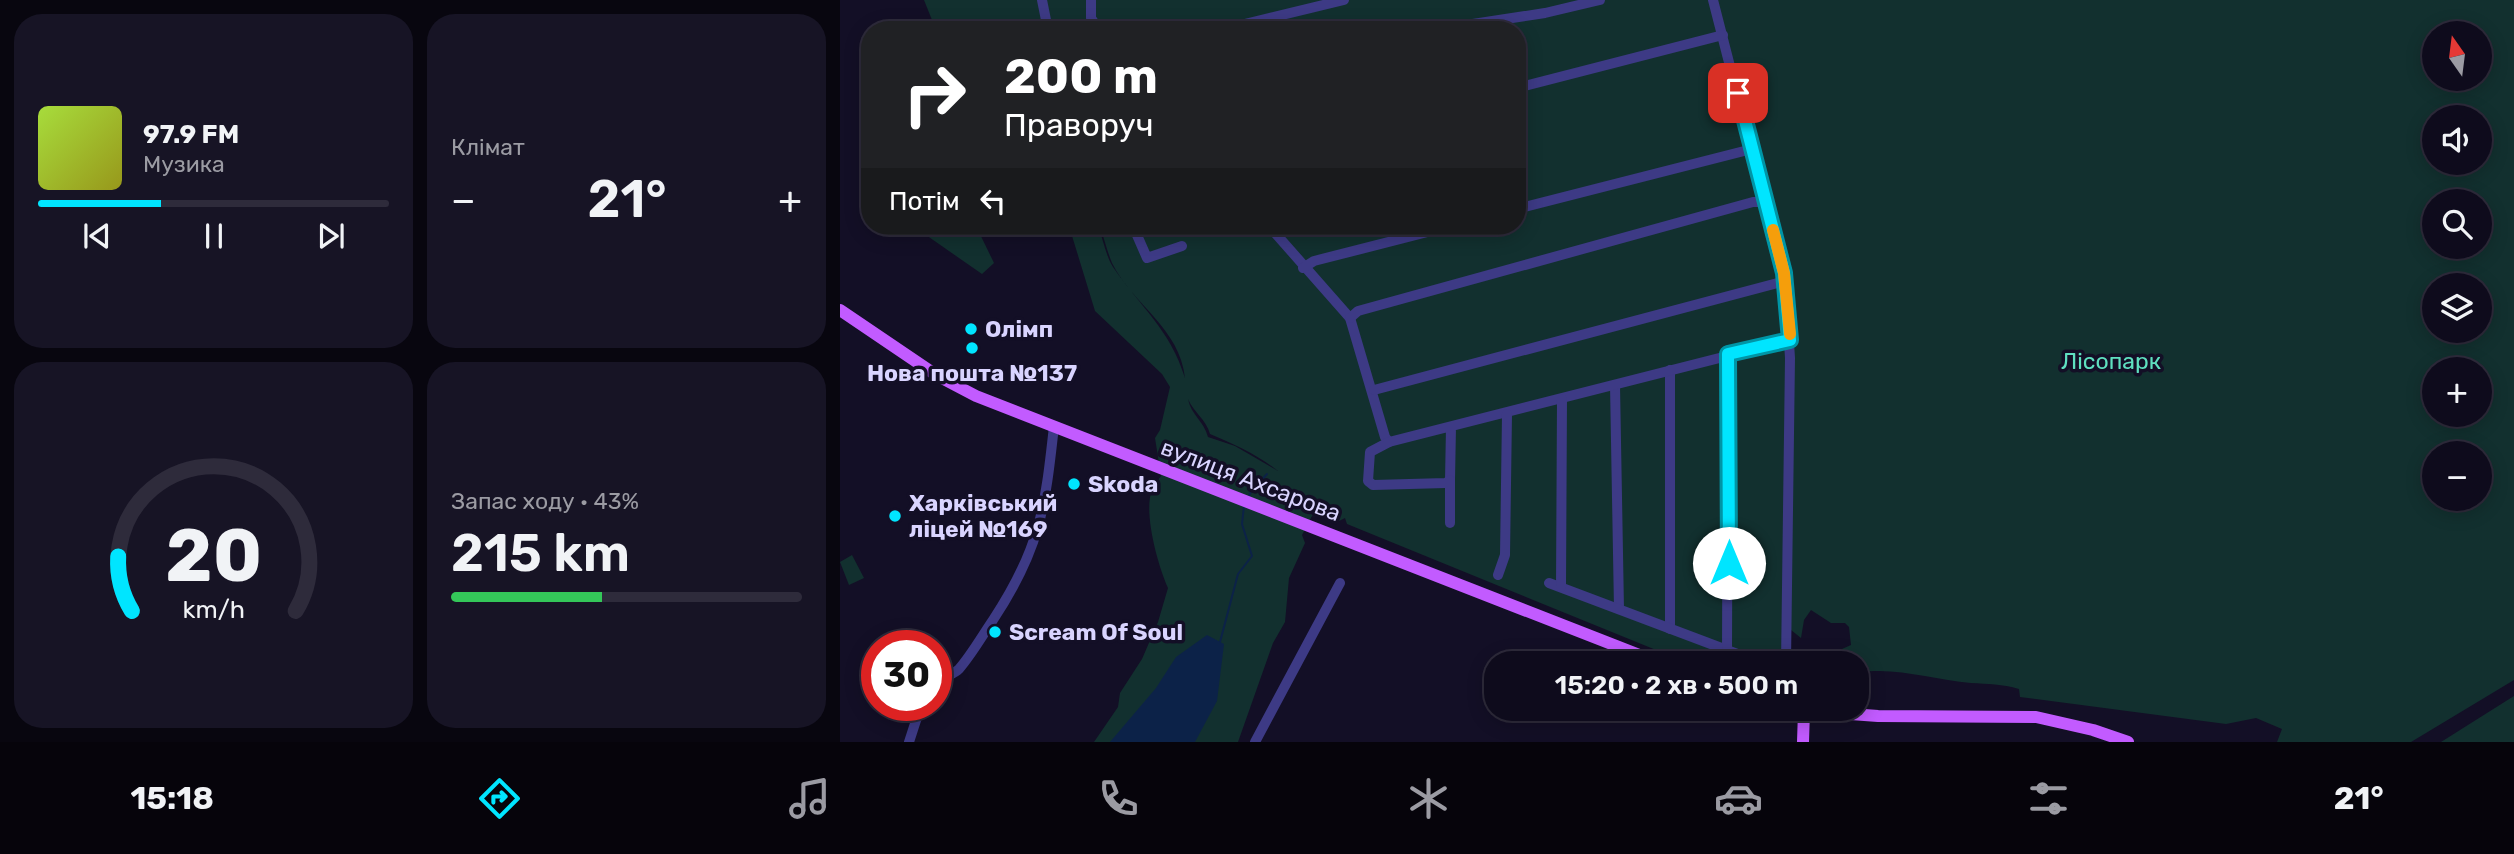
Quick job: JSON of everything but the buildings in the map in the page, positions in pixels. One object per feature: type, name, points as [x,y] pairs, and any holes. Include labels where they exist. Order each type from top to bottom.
[{"type":"main road","name":"вулиця Ахсарова","points":[[840,310],[947,382],[1630,651]]},
{"type":"main road","points":[[1869,714],[2036,717],[2093,730],[2128,742]]},
{"type":"main road","points":[[1803,742],[1804,721]]},
{"type":"street","points":[[1042,0],[1046,21]]},
{"type":"street","points":[[1091,0],[1093,21]]},
{"type":"street","points":[[1258,21],[1345,0]]},
{"type":"street","points":[[1492,21],[1545,13],[1600,0]]},
{"type":"street","points":[[1713,0],[1785,281],[1790,340],[1783,651]]},
{"type":"street","points":[[1526,86],[1723,35]]},
{"type":"street","points":[[1526,207],[1752,149]]},
{"type":"street","points":[[1350,318],[1357,311],[1753,202],[1766,202]]},
{"type":"street","points":[[1137,235],[1147,258],[1182,246]]},
{"type":"street","points":[[1276,235],[1350,318],[1374,390],[1385,437],[1389,442]]},
{"type":"street","points":[[1303,268],[1314,261],[1416,235]]},
{"type":"street","points":[[1374,390],[1785,281]]},
{"type":"street","points":[[1450,480],[1442,484],[1370,483],[1366,478],[1370,452],[1389,442],[1790,340]]},
{"type":"street","points":[[1549,583],[1727,650],[1728,354]]},
{"type":"street","points":[[1670,370],[1670,629]]},
{"type":"street","points":[[1615,385],[1619,608]]},
{"type":"street","points":[[1561,587],[1562,399]]},
{"type":"street","points":[[1498,575],[1505,555],[1507,414]]},
{"type":"street","points":[[952,674],[973,650],[1025,569],[1038,536],[1049,483],[1054,426]]},
{"type":"street","points":[[1450,523],[1451,427]]},
{"type":"street","points":[[1255,742],[1340,583]]},
{"type":"street","points":[[909,742],[916,721]]},
{"type":"green space","name":"Лісопарк","points":[[924,0],[2514,0],[2514,680],[2411,742],[2277,742],[2282,729],[2256,718],[2226,724],[2020,697],[2019,689],[2001,685],[1899,672],[1869,671],[1869,651],[1842,651],[1851,645],[1849,627],[1845,623],[1831,623],[1811,610],[1804,620],[1801,638],[1791,630],[1786,631],[1784,651],[1659,651],[1347,524],[1345,518],[1337,522],[1312,516],[1302,535],[1305,543],[1289,578],[1285,622],[1273,643],[1238,742],[1094,742],[1118,707],[1120,693],[1142,659],[1158,622],[1168,588],[1156,553],[1149,512],[1152,490],[1161,476],[1155,438],[1160,430],[1170,387],[1162,374],[1095,311],[1072,235],[1101,235],[1106,253],[1113,267],[1121,278],[1112,263],[1103,235],[1526,235],[1526,21],[932,21]],"holes":[[[1122,279],[1174,345],[1185,378],[1163,332]],[[1188,399],[1210,434],[1246,450],[1278,471],[1235,446],[1208,437]]]},
{"type":"green space","points":[[926,235],[980,235],[994,263],[982,274]]},
{"type":"green space","points":[[852,555],[864,578],[849,585],[840,562]]},
{"type":"green space","points":[[2514,696],[2514,742],[2441,742]]},
{"type":"water","points":[[1207,635],[1224,644],[1217,701],[1195,742],[1110,742],[1156,688],[1176,657]]},
{"type":"waterway","points":[[1259,483],[1267,474]]},
{"type":"waterway","points":[[1248,498],[1254,486]]},
{"type":"waterway","points":[[1220,642],[1238,574],[1252,556],[1242,524],[1244,506]]},
{"type":"slow traffic","points":[[1773,230],[1784,273],[1790,334]]},
{"type":"place","name":"Олімп","points":[[971,329]]},
{"type":"place","name":"Нова пошта №137","points":[[972,348]]},
{"type":"place","name":"Skoda","points":[[1074,484]]},
{"type":"place","name":"Харківський ліцей №169","points":[[895,516]]},
{"type":"place","name":"Scream Of Soul","points":[[995,632]]},
{"type":"route","points":[[1729,563],[1728,354],[1790,340],[1784,273],[1738,93]]}]
